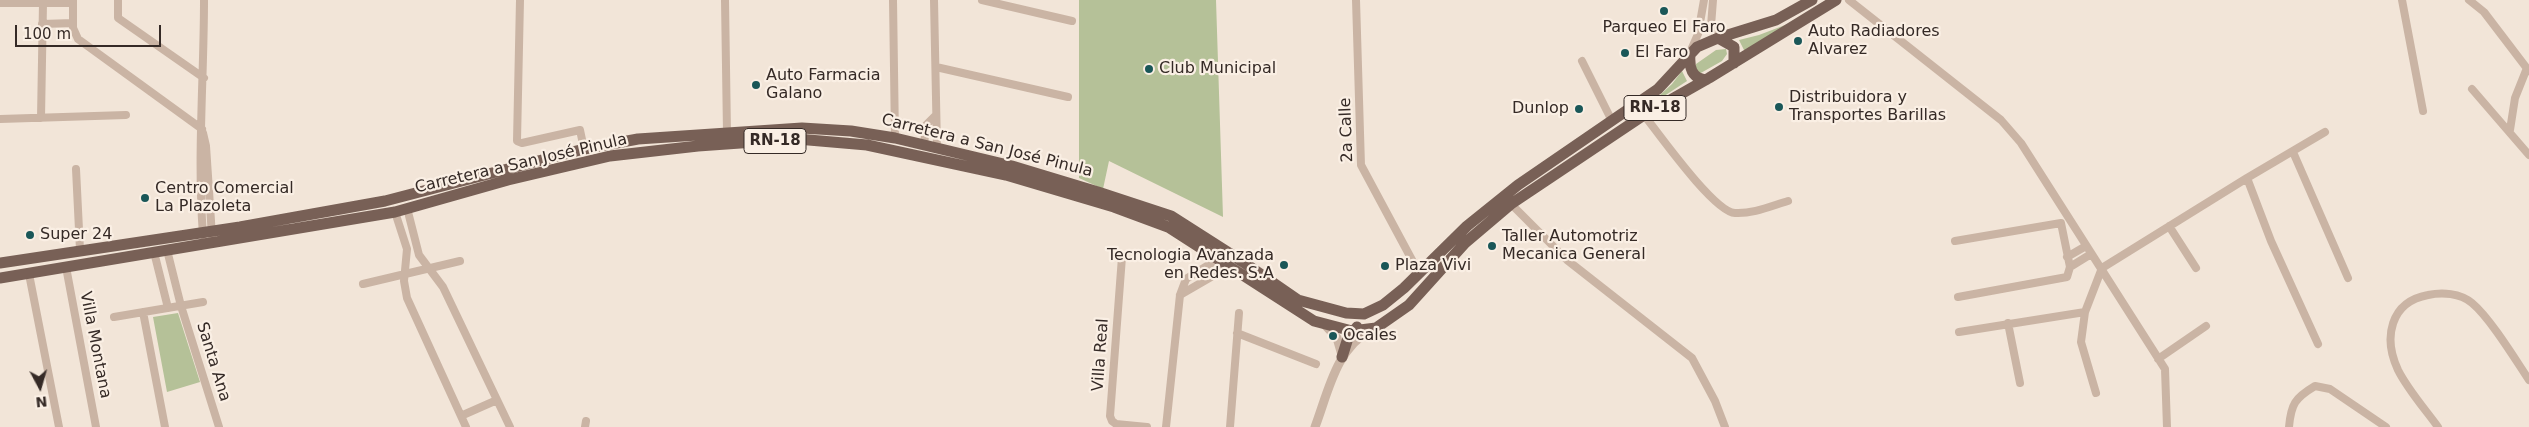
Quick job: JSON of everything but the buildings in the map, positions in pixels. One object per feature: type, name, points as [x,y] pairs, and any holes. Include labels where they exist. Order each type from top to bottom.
[{"type":"main road","name":"Carretera a San José Pinula","points":[[0,278],[167,250],[208,237],[385,202],[584,149],[638,139],[802,128],[851,131],[896,138],[925,140],[936,147],[1012,166],[1171,216],[1298,300],[1346,313],[1364,314],[1383,305],[1404,288],[1467,226],[1518,185],[1658,89],[1690,54],[1704,43],[1776,20],[1812,0]]},
{"type":"main road","name":"Carretera a San José Pinula","points":[[0,263],[80,250],[208,237],[394,212],[610,156],[698,146],[796,139],[867,145],[1006,175],[1114,207],[1168,227],[1220,258],[1294,310],[1324,325],[1352,331],[1376,328],[1408,305],[1465,243],[1511,204],[1644,115],[1706,80],[1836,0]]},
{"type":"main road","points":[[1718,38],[1728,41],[1734,47],[1734,63]]},
{"type":"main road","points":[[1690,54],[1691,72],[1698,78],[1706,80]]},
{"type":"main road","points":[[1423,269],[1436,274]]},
{"type":"main road","points":[[1342,356],[1352,331],[1361,323],[1390,309],[1400,300],[1404,288]]},
{"type":"street","points":[[118,0],[118,18],[204,78]]},
{"type":"street","points":[[204,0],[202,129],[206,146],[208,237]]},
{"type":"street","points":[[520,0],[517,141],[522,143],[580,130],[584,149]]},
{"type":"street","points":[[725,0],[727,133]]},
{"type":"street","points":[[893,0],[896,138]]},
{"type":"street","points":[[934,0],[936,115],[938,130],[936,147]]},
{"type":"street","points":[[982,0],[1072,22]]},
{"type":"street","name":"2a Calle","points":[[1356,0],[1361,165],[1423,269]]},
{"type":"street","points":[[1690,54],[1698,34],[1704,0]]},
{"type":"street","points":[[1713,0],[1710,26],[1718,38]]},
{"type":"street","points":[[1849,0],[2001,120],[2021,143],[2158,359],[2166,377],[2166,427]]},
{"type":"street","points":[[2402,0],[2423,111]]},
{"type":"street","points":[[2469,0],[2484,12],[2528,70],[2515,98],[2510,130]]},
{"type":"street","points":[[0,3],[73,2],[74,34],[78,39],[202,129]]},
{"type":"street","points":[[41,118],[43,3]]},
{"type":"street","points":[[42,24],[73,23]]},
{"type":"street","points":[[1582,61],[1612,121]]},
{"type":"street","points":[[936,67],[1068,97]]},
{"type":"street","points":[[2472,89],[2510,130],[2529,154]]},
{"type":"street","points":[[0,119],[126,115]]},
{"type":"street","points":[[925,140],[926,126],[936,115]]},
{"type":"street","points":[[1644,115],[1688,171],[1724,210],[1735,213],[1754,212],[1788,201]]},
{"type":"street","points":[[2096,393],[2081,342],[2085,312],[2102,268],[2325,132]]},
{"type":"street","points":[[2293,152],[2348,278]]},
{"type":"street","points":[[76,169],[80,250]]},
{"type":"street","points":[[2247,178],[2271,241],[2318,344]]},
{"type":"street","points":[[1511,204],[1567,260],[1692,358],[1715,401],[1725,427]]},
{"type":"street","points":[[407,208],[419,255],[443,287],[510,427]]},
{"type":"street","points":[[394,212],[407,249],[404,289],[411,310],[466,427]]},
{"type":"street","points":[[1955,240],[2057,223],[2062,226],[2070,268],[2067,277],[1958,297]]},
{"type":"street","points":[[2169,226],[2196,268]]},
{"type":"street","points":[[2067,257],[2086,246]]},
{"type":"street","name":"Santa Ana","points":[[167,250],[181,306],[219,427]]},
{"type":"street","points":[[154,252],[168,308]]},
{"type":"street","points":[[2070,268],[2091,254]]},
{"type":"street","name":"Villa Real","points":[[1122,257],[1110,416],[1116,424],[1145,427]]},
{"type":"street","points":[[1166,427],[1180,295],[1186,279],[1220,258]]},
{"type":"street","points":[[363,284],[460,261]]},
{"type":"street","points":[[1180,295],[1230,266]]},
{"type":"street","name":"Villa Montana","points":[[66,267],[96,427]]},
{"type":"street","points":[[159,272],[172,269]]},
{"type":"street","points":[[29,274],[59,427]]},
{"type":"street","points":[[2438,427],[2399,372],[2392,347],[2394,319],[2398,310],[2414,299],[2436,294],[2450,294],[2471,302],[2529,380]]},
{"type":"street","name":"Santa Ana","points":[[114,317],[203,302]]},
{"type":"street","points":[[144,312],[165,427]]},
{"type":"street","points":[[1959,332],[2085,312]]},
{"type":"street","points":[[1230,427],[1239,313]]},
{"type":"street","points":[[2008,323],[2020,383]]},
{"type":"street","points":[[1324,325],[1337,338],[1342,356]]},
{"type":"street","points":[[2158,359],[2206,326]]},
{"type":"street","points":[[1315,427],[1342,356],[1356,340],[1376,328]]},
{"type":"street","points":[[1237,333],[1316,364]]},
{"type":"street","points":[[2289,427],[2290,410],[2301,394],[2315,386],[2330,389],[2386,427]]},
{"type":"street","points":[[462,415],[498,400]]},
{"type":"green space","name":"Club Municipal","points":[[1079,0],[1216,0],[1223,217],[1109,161],[1103,189],[1079,178]]},
{"type":"green space","points":[[1793,22],[1745,52],[1739,40],[1759,35]]},
{"type":"green space","points":[[1726,49],[1727,54],[1722,61],[1699,74],[1695,68],[1696,64],[1716,50]]},
{"type":"green space","points":[[1682,71],[1687,81],[1646,108],[1672,84]]},
{"type":"green space","points":[[178,313],[200,382],[167,392],[153,317]]},
{"type":"place","name":"Parqueo El Faro","points":[[1664,11]]},
{"type":"place","name":"Auto Radiadores Alvarez","points":[[1798,41]]},
{"type":"place","name":"El Faro","points":[[1625,53]]},
{"type":"place","name":"Club Municipal","points":[[1149,69]]},
{"type":"place","name":"Auto Farmacia Galano","points":[[756,85]]},
{"type":"place","name":"Distribuidora y Transportes Barillas","points":[[1779,107]]},
{"type":"place","name":"Dunlop","points":[[1579,109]]},
{"type":"place","name":"Centro Comercial La Plazoleta","points":[[145,198]]},
{"type":"place","name":"Super 24","points":[[30,235]]},
{"type":"place","name":"Taller Automotriz Mecanica General","points":[[1492,246]]},
{"type":"place","name":"Tecnologia Avanzada en Redes. S.A","points":[[1284,265]]},
{"type":"place","name":"Plaza Vivi","points":[[1385,266]]},
{"type":"place","name":"Ocales","points":[[1333,336]]}]
